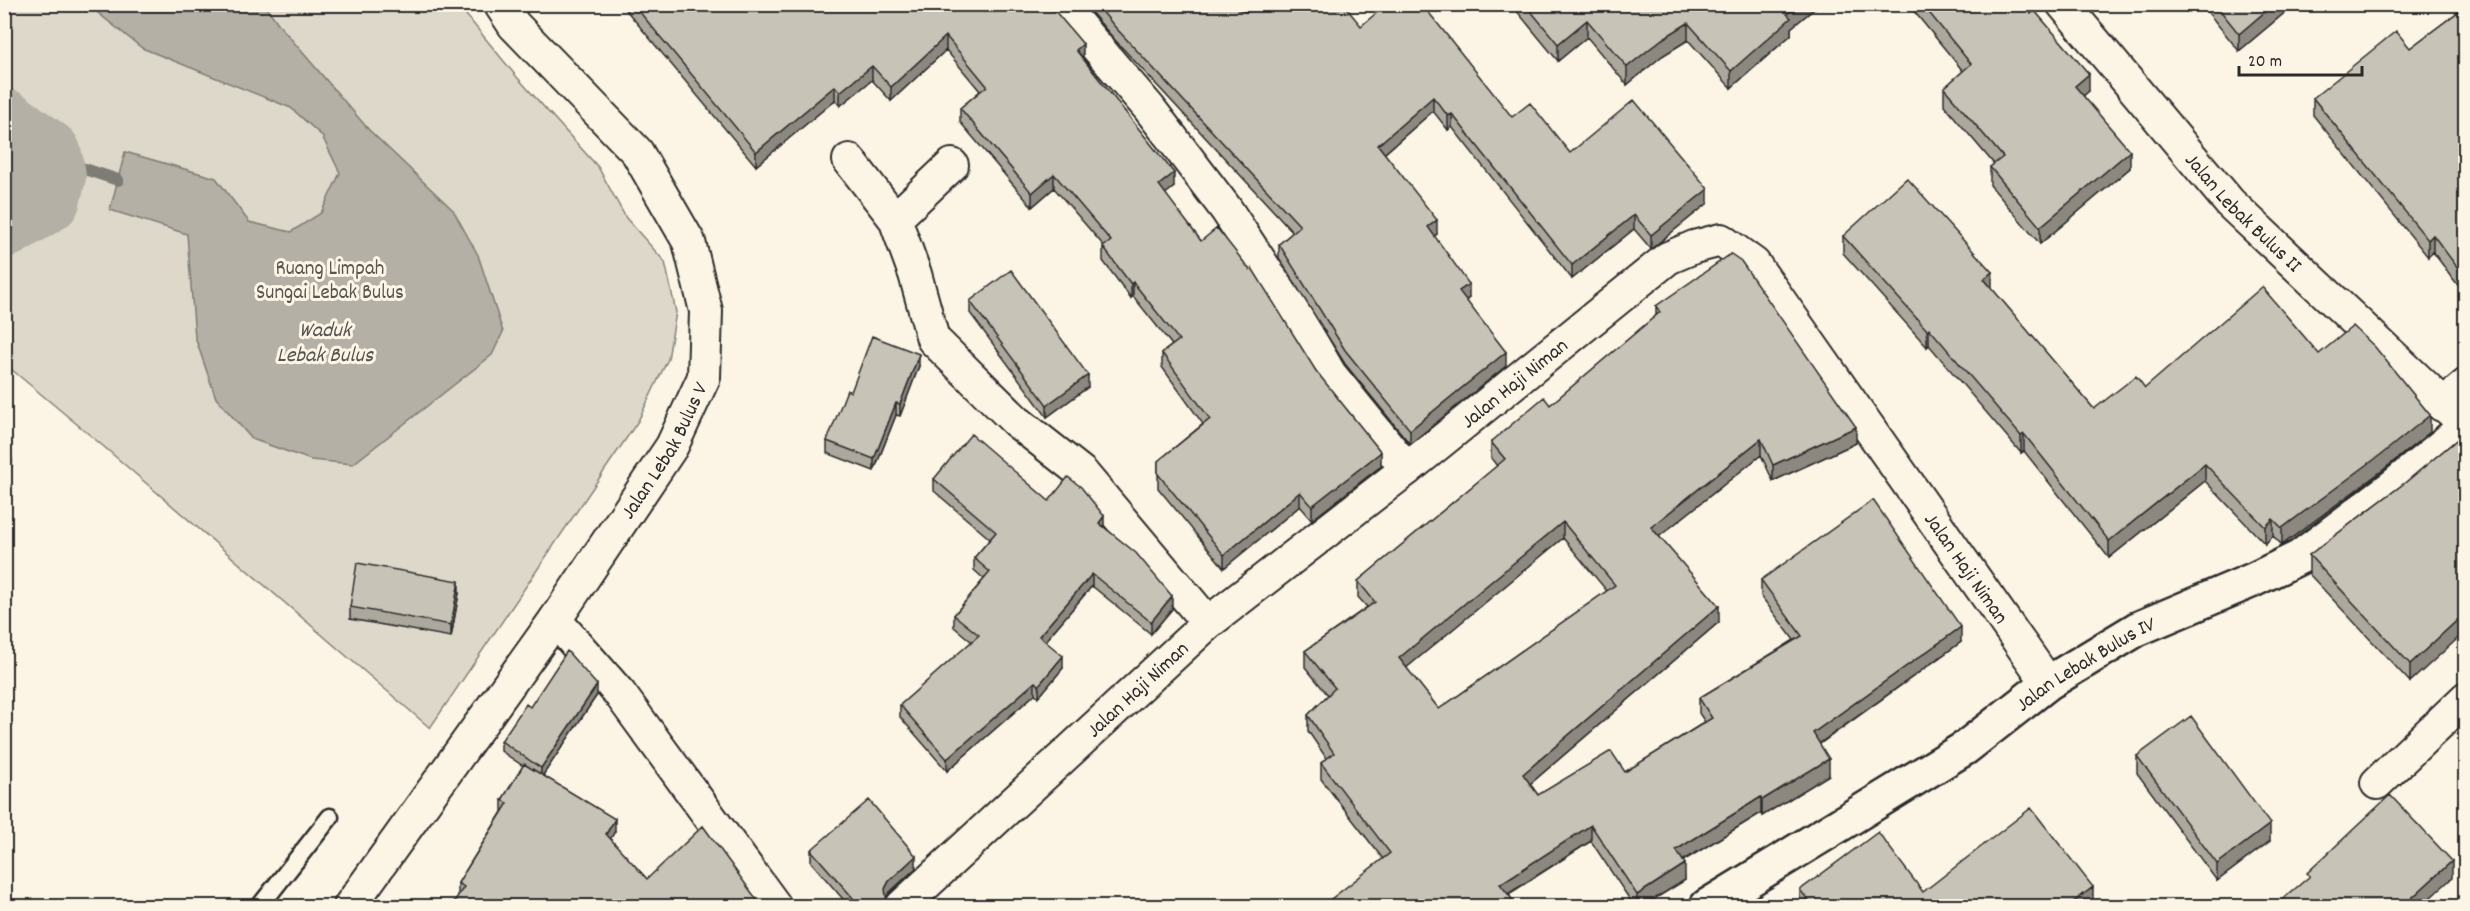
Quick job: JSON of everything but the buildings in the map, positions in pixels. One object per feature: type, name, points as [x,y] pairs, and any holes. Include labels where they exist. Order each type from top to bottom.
[{"type":"street","name":"Jalan Lebak Bulus V","points":[[350,906],[555,620],[672,446],[704,377],[706,311],[689,242],[637,152],[514,25],[500,4]]},
{"type":"street","points":[[1060,4],[1149,108],[1226,209],[1301,324],[1330,374],[1407,469]]},
{"type":"street","name":"Jalan Lebak Bulus II","points":[[2063,4],[2230,203],[2454,395],[2466,426]]},
{"type":"street","points":[[849,160],[895,219],[915,274],[933,339],[1016,421],[1082,473],[1208,623]]},
{"type":"street","points":[[895,219],[951,165]]},
{"type":"street","name":"Jalan Haji Niman","points":[[902,906],[1208,623],[1407,469],[1668,258],[1694,247],[1721,240],[1754,264],[2048,682]]},
{"type":"street","name":"Jalan Lebak Bulus IV","points":[[1707,906],[1965,748],[2048,682],[2137,629],[2253,580],[2300,557],[2395,485],[2466,426]]},
{"type":"street","points":[[555,620],[620,694],[775,906]]},
{"type":"street","points":[[2377,783],[2466,698]]},
{"type":"lane","points":[[260,906],[330,817]]},
{"type":"green space","name":"Ruang Limpah Sungai Lebak Bulus","points":[[4,5],[458,5],[516,76],[598,167],[626,218],[665,262],[676,312],[668,359],[638,421],[430,728],[5,364]]},
{"type":"water","name":"Waduk Lebak Bulus","points":[[88,5],[265,5],[280,26],[369,130],[453,210],[478,255],[503,332],[492,355],[353,464],[311,460],[252,439],[216,398],[195,337],[187,234],[110,210],[125,152],[216,178],[249,222],[291,232],[321,213],[340,173],[322,136],[291,108],[142,48]]},
{"type":"waterway","points":[[4,126],[45,156],[49,176],[44,197],[4,221]]},
{"type":"waterway","points":[[45,156],[118,180]]}]
